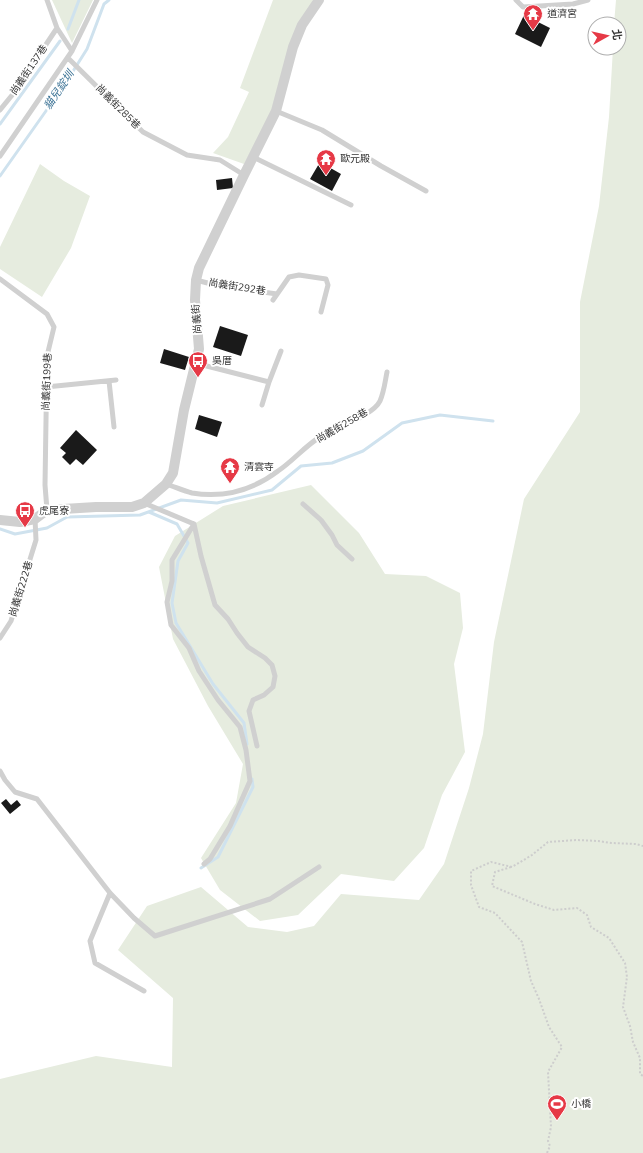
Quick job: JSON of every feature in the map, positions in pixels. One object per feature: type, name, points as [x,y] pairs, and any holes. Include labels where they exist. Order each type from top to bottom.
[{"type":"street","name":"尚義街","points":[[47,510],[96,507],[132,507],[146,504],[166,484],[173,473],[184,410],[198,348],[195,300],[196,280],[199,268],[276,111],[293,47],[302,24],[318,0]]},
{"type":"street","points":[[0,520],[20,522],[35,519],[47,510]]},
{"type":"lane","points":[[47,0],[57,28],[72,51]]},
{"type":"lane","points":[[0,156],[68,58],[97,0]]},
{"type":"lane","points":[[516,0],[523,7],[574,4],[588,0]]},
{"type":"lane","name":"尚義街137巷","points":[[0,110],[13,94],[57,28]]},
{"type":"lane","name":"尚義街285巷","points":[[68,58],[143,132],[187,155],[220,160],[244,175]]},
{"type":"lane","points":[[276,111],[322,130],[381,166],[426,191]]},
{"type":"lane","points":[[253,157],[351,205]]},
{"type":"lane","points":[[273,300],[289,277],[299,275],[326,279],[328,285],[321,312]]},
{"type":"lane","name":"尚義街199巷","points":[[0,278],[47,314],[54,327],[47,356],[45,485],[47,510]]},
{"type":"lane","name":"尚義街292巷","points":[[196,280],[219,286],[278,294]]},
{"type":"lane","points":[[262,405],[280,351]]},
{"type":"lane","points":[[195,363],[269,382]]},
{"type":"lane","name":"尚義街258巷","points":[[166,484],[191,492],[210,495],[234,493],[256,485],[278,471],[320,437],[350,423],[379,403],[387,372]]},
{"type":"lane","points":[[46,387],[116,380]]},
{"type":"lane","points":[[109,381],[114,427]]},
{"type":"lane","points":[[146,504],[194,524]]},
{"type":"lane","points":[[303,504],[320,520],[332,535],[337,545],[352,559]]},
{"type":"lane","name":"尚義街222巷","points":[[0,638],[11,621],[36,537],[35,519]]},
{"type":"lane","points":[[194,524],[201,556],[215,605],[228,619],[248,647],[265,658],[272,665],[275,676],[273,687],[264,695],[253,700],[249,711],[257,746]]},
{"type":"lane","points":[[194,524],[172,560],[172,581],[167,602],[171,625],[189,648],[199,671],[218,700],[240,727],[246,750],[250,781],[230,826],[210,859],[204,864]]},
{"type":"lane","points":[[0,771],[15,792],[36,798],[110,893],[134,918],[155,936],[270,899],[319,867]]},
{"type":"lane","points":[[110,893],[90,941],[95,963],[144,991]]},
{"type":"path","points":[[643,846],[636,844],[577,840],[548,842],[532,855],[512,867],[495,872],[492,886],[535,904],[554,910],[577,908],[587,915],[591,927],[609,938],[625,963],[627,977],[623,1007],[630,1026],[633,1042],[640,1058],[640,1074],[643,1076]]},
{"type":"path","points":[[512,867],[491,862],[471,872],[470,884],[479,907],[495,913],[522,942],[531,981],[539,999],[548,1027],[562,1047],[548,1072],[551,1127],[548,1141],[550,1146],[547,1153]]},
{"type":"shaded area","points":[[52,0],[93,0],[72,43]]},
{"type":"shaded area","points":[[273,0],[313,0],[272,112],[244,164],[213,153],[228,137],[249,92],[240,88]]},
{"type":"shaded area","points":[[616,0],[643,0],[643,1153],[0,1153],[0,1079],[96,1056],[172,1067],[173,998],[118,950],[147,906],[201,887],[248,927],[287,932],[314,926],[341,894],[419,900],[444,864],[469,788],[483,734],[494,642],[524,499],[580,412],[580,302],[599,206],[609,117],[613,56],[627,56],[627,16],[615,16]]},
{"type":"shaded area","points":[[40,164],[64,181],[90,196],[71,248],[42,297],[0,269],[0,247]]},
{"type":"shaded area","points":[[311,485],[359,533],[385,574],[426,576],[460,593],[463,628],[454,664],[465,752],[442,795],[424,848],[394,881],[341,874],[298,915],[260,921],[220,890],[201,858],[236,803],[243,764],[208,706],[173,639],[159,567],[175,536],[223,506]]},
{"type":"building","name":"道濟宮","points":[[524,15],[550,28],[541,47],[515,34]]},
{"type":"building","name":"歐元殿","points":[[320,162],[341,174],[332,191],[310,179]]},
{"type":"building","points":[[232,178],[233,188],[217,190],[216,180]]},
{"type":"building","points":[[220,326],[248,335],[241,356],[213,347]]},
{"type":"building","points":[[164,349],[189,357],[185,370],[160,363]]},
{"type":"building","points":[[199,415],[222,422],[217,437],[195,429]]},
{"type":"building","points":[[76,430],[97,450],[83,465],[76,459],[70,465],[62,457],[66,453],[60,448]]},
{"type":"building","points":[[6,799],[11,805],[17,800],[21,805],[10,814],[1,803]]},
{"type":"waterway","points":[[68,29],[79,0]]},
{"type":"waterway","name":"貓兒錠圳","points":[[0,176],[65,84],[87,49],[104,4],[109,0]]},
{"type":"waterway","points":[[0,124],[60,41]]},
{"type":"waterway","points":[[0,529],[15,534],[47,528],[67,517],[140,515],[181,500],[217,503],[272,490],[301,466],[332,463],[363,451],[402,423],[440,415],[493,421]]},
{"type":"waterway","points":[[149,512],[177,524],[188,543],[178,561],[172,603],[176,623],[213,684],[244,723],[247,744]]},
{"type":"waterway","points":[[201,868],[218,857],[253,787],[252,779]]},
{"type":"place","name":"道濟宮","points":[[533,31]]},
{"type":"place","name":"歐元殿","points":[[326,176]]},
{"type":"place","name":"吳厝","points":[[198,378]]},
{"type":"place","name":"清雲寺","points":[[230,484]]},
{"type":"place","name":"虎尾寮","points":[[25,528]]},
{"type":"place","name":"小橋","points":[[557,1121]]}]
